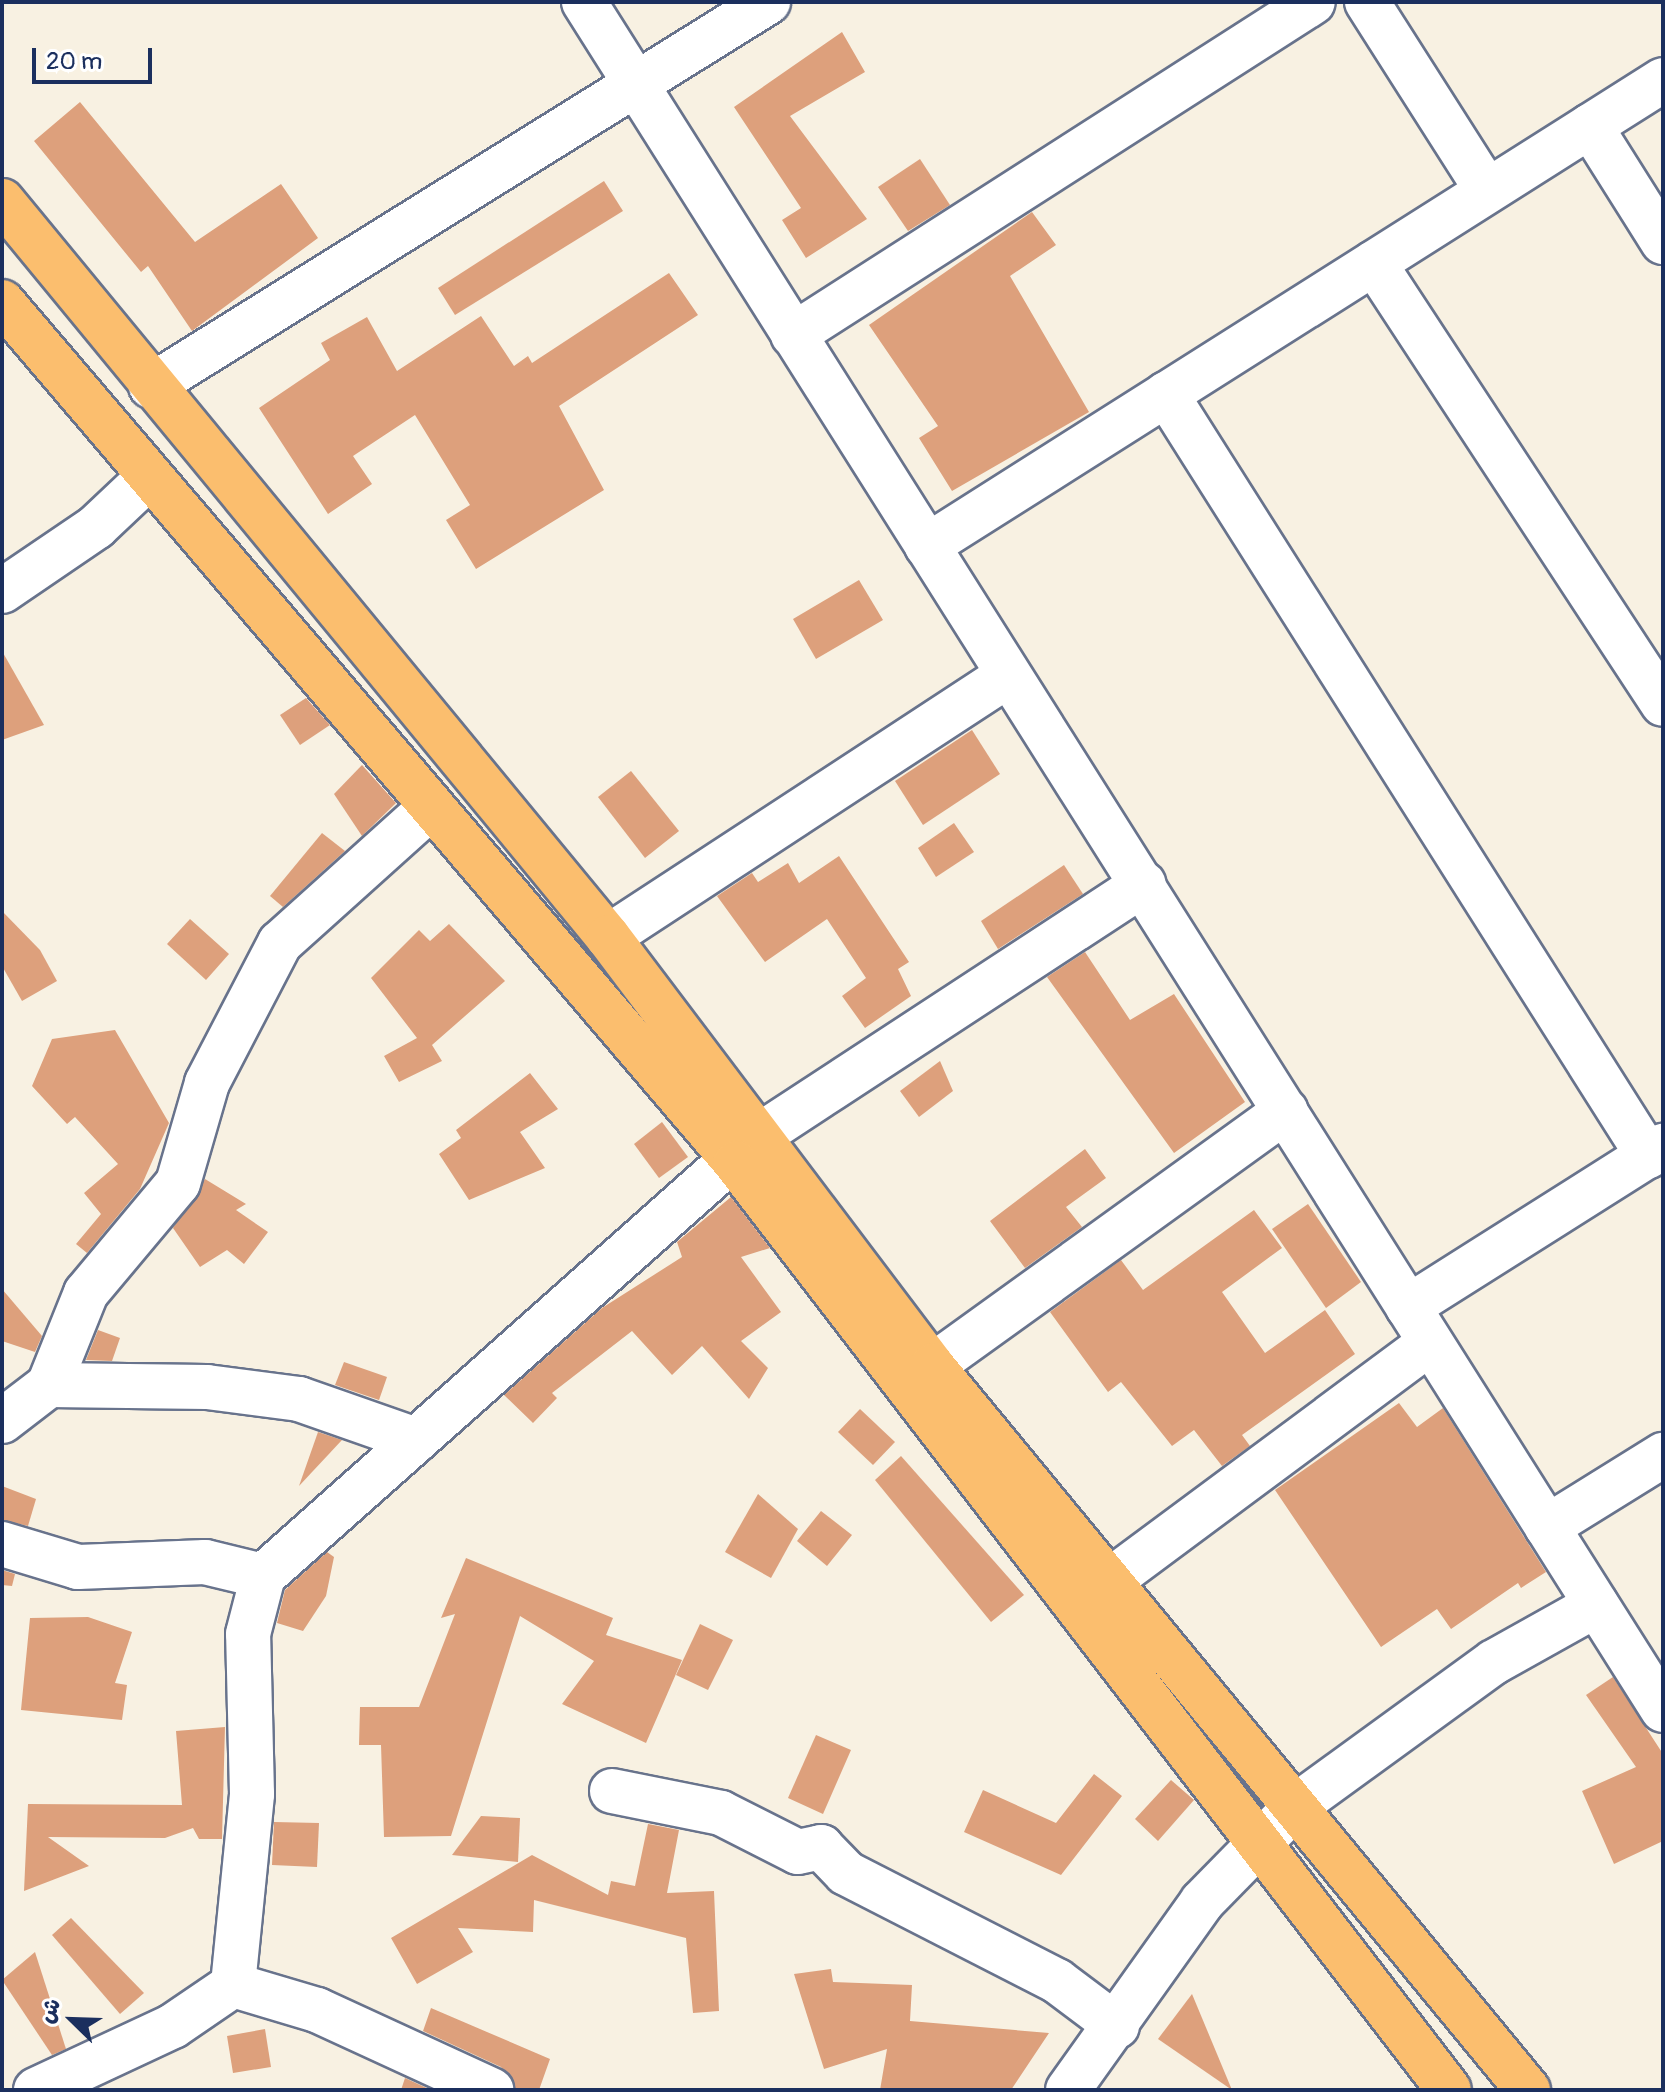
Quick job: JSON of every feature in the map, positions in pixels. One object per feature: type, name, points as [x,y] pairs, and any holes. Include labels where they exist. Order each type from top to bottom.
[{"type":"highway","points":[[2,201],[151,386],[608,937],[746,1150],[1258,1846],[1449,2090]]},
{"type":"highway","points":[[2,302],[430,808],[746,1150],[932,1366],[1108,1582],[1297,1805],[1528,2090]]},
{"type":"street","points":[[584,2],[1663,1710]]},
{"type":"street","points":[[151,386],[768,2]]},
{"type":"street","points":[[793,335],[1313,2]]},
{"type":"street","points":[[1367,2],[1486,189]]},
{"type":"street","points":[[927,546],[1486,189],[1663,80]]},
{"type":"street","points":[[1590,126],[1663,242]]},
{"type":"street","points":[[1374,263],[1663,704]]},
{"type":"street","points":[[1166,394],[1655,1151],[1408,1307]]},
{"type":"street","points":[[2,591],[96,527],[148,478]]},
{"type":"street","points":[[608,937],[1008,675]]},
{"type":"street","points":[[2,1421],[49,1385],[86,1293],[178,1183],[207,1083],[270,958],[353,872],[430,808]]},
{"type":"street","points":[[36,2090],[173,2026],[233,1985],[252,1794],[248,1634],[263,1576],[746,1150],[1143,884]]},
{"type":"street","points":[[932,1366],[1286,1111]]},
{"type":"street","points":[[1108,1582],[1430,1343]]},
{"type":"street","points":[[49,1385],[207,1387],[299,1399],[416,1440]]},
{"type":"street","points":[[1547,1527],[1663,1455]]},
{"type":"street","points":[[2,1544],[78,1567],[205,1562],[263,1576]]},
{"type":"street","points":[[1068,2090],[1117,2026],[1202,1902],[1297,1805],[1494,1662],[1596,1605]]},
{"type":"street","points":[[612,1791],[721,1813],[798,1852],[821,1847],[846,1873],[1057,1981],[1117,2026]]},
{"type":"street","points":[[233,1985],[331,2015],[491,2090]]},
{"type":"building","points":[[842,32],[865,72],[790,116],[867,219],[806,258],[782,220],[801,208],[734,107]]},
{"type":"building","points":[[80,102],[195,242],[281,184],[318,238],[192,331],[148,266],[141,272],[34,141]]},
{"type":"building","points":[[920,159],[950,205],[908,231],[878,187]]},
{"type":"building","points":[[604,181],[623,211],[455,315],[438,288]]},
{"type":"building","points":[[1032,212],[1056,245],[1010,276],[1089,412],[952,491],[919,438],[938,426],[869,325]]},
{"type":"building","points":[[669,273],[698,315],[559,406],[604,490],[476,569],[446,520],[470,505],[415,415],[353,456],[372,484],[328,514],[259,408],[330,360],[321,343],[367,317],[397,371],[481,316],[514,366],[528,356],[532,363]]},
{"type":"building","points":[[859,580],[883,620],[816,659],[793,619]]},
{"type":"building","points":[[2,651],[44,725],[2,740]]},
{"type":"building","points":[[306,698],[330,725],[300,745],[280,715]]},
{"type":"building","points":[[972,730],[1000,774],[923,825],[895,781]]},
{"type":"building","points":[[362,765],[396,803],[362,836],[334,794]]},
{"type":"building","points":[[631,771],[679,831],[645,858],[598,797]]},
{"type":"building","points":[[954,823],[974,852],[936,877],[918,848]]},
{"type":"building","points":[[322,833],[345,851],[283,907],[270,896]]},
{"type":"building","points":[[839,856],[909,962],[898,969],[911,996],[865,1028],[842,996],[866,978],[827,919],[765,962],[717,896],[752,873],[758,882],[788,863],[799,883]]},
{"type":"building","points":[[1064,865],[1083,894],[998,949],[981,921]]},
{"type":"building","points":[[2,911],[40,950],[57,981],[22,1001],[2,966]]},
{"type":"building","points":[[190,919],[229,954],[206,980],[167,944]]},
{"type":"building","points":[[449,924],[505,981],[432,1045],[442,1061],[399,1082],[384,1056],[417,1038],[371,978],[419,930],[430,941]]},
{"type":"building","points":[[1085,952],[1130,1020],[1174,994],[1245,1102],[1174,1153],[1047,977]]},
{"type":"building","points":[[115,1030],[169,1123],[140,1189],[87,1253],[76,1244],[101,1214],[84,1193],[118,1164],[75,1117],[67,1124],[32,1086],[52,1039]]},
{"type":"building","points":[[940,1061],[953,1091],[919,1117],[900,1091]]},
{"type":"building","points":[[530,1073],[558,1109],[520,1132],[545,1168],[469,1200],[439,1154],[461,1138],[456,1130]]},
{"type":"building","points":[[662,1122],[688,1157],[659,1178],[634,1144]]},
{"type":"building","points":[[1085,1149],[1106,1178],[1066,1207],[1082,1227],[1025,1268],[990,1221]]},
{"type":"building","points":[[205,1179],[246,1204],[236,1210],[268,1232],[244,1264],[227,1250],[200,1267],[173,1228]]},
{"type":"building","points":[[731,1197],[770,1248],[741,1257],[781,1312],[741,1341],[768,1368],[749,1399],[702,1346],[672,1375],[632,1331],[552,1393],[557,1398],[533,1423],[504,1395],[602,1308],[682,1257],[677,1242]]},
{"type":"building","points":[[1308,1204],[1361,1282],[1326,1308],[1272,1229]]},
{"type":"building","points":[[1254,1210],[1282,1248],[1222,1292],[1265,1353],[1325,1310],[1355,1354],[1242,1435],[1250,1446],[1222,1466],[1194,1430],[1172,1446],[1121,1382],[1108,1392],[1050,1312],[1121,1260],[1143,1290]]},
{"type":"building","points":[[2,1289],[42,1336],[35,1352],[2,1341]]},
{"type":"building","points":[[98,1330],[120,1338],[112,1361],[86,1360]]},
{"type":"building","points":[[344,1362],[387,1377],[379,1400],[335,1385]]},
{"type":"building","points":[[1399,1403],[1417,1427],[1443,1408],[1546,1572],[1521,1588],[1518,1583],[1451,1629],[1437,1609],[1381,1647],[1275,1490]]},
{"type":"building","points":[[860,1409],[895,1442],[873,1465],[838,1432]]},
{"type":"building","points":[[318,1432],[342,1440],[299,1486]]},
{"type":"building","points":[[901,1456],[1024,1595],[991,1622],[875,1480]]},
{"type":"building","points":[[2,1486],[36,1499],[28,1526],[2,1520]]},
{"type":"building","points":[[758,1494],[798,1529],[771,1578],[725,1552]]},
{"type":"building","points":[[821,1511],[852,1535],[827,1566],[797,1541]]},
{"type":"building","points":[[327,1552],[334,1557],[326,1596],[303,1631],[277,1623],[285,1590]]},
{"type":"building","points":[[466,1558],[613,1618],[606,1635],[682,1660],[646,1743],[562,1704],[594,1661],[520,1616],[451,1836],[384,1837],[381,1745],[359,1745],[360,1707],[419,1707],[455,1614],[441,1618]]},
{"type":"building","points":[[2,1570],[15,1574],[12,1586],[2,1585]]},
{"type":"building","points":[[88,1617],[132,1632],[115,1683],[127,1685],[122,1720],[21,1710],[30,1618]]},
{"type":"building","points":[[700,1624],[733,1640],[708,1690],[676,1675]]},
{"type":"building","points":[[1613,1677],[1663,1754],[1663,1841],[1614,1864],[1582,1791],[1636,1767],[1586,1695]]},
{"type":"building","points":[[225,1727],[222,1839],[199,1839],[193,1828],[165,1838],[48,1837],[89,1866],[24,1891],[28,1804],[182,1805],[176,1731]]},
{"type":"building","points":[[816,1735],[851,1750],[823,1814],[788,1798]]},
{"type":"building","points":[[1094,1774],[1122,1796],[1061,1875],[964,1832],[983,1790],[1056,1823]]},
{"type":"building","points":[[1171,1780],[1194,1800],[1158,1841],[1135,1819]]},
{"type":"building","points":[[481,1816],[520,1818],[518,1862],[452,1855]]},
{"type":"building","points":[[274,1822],[319,1823],[317,1867],[272,1865]]},
{"type":"building","points":[[648,1824],[679,1830],[667,1893],[714,1891],[719,2011],[693,2013],[686,1938],[534,1900],[533,1932],[458,1928],[473,1952],[417,1984],[391,1938],[532,1855],[608,1895],[611,1881],[635,1886]]},
{"type":"building","points":[[71,1918],[144,1993],[120,2014],[52,1935]]},
{"type":"building","points":[[35,1952],[66,2049],[52,2055],[2,1980]]},
{"type":"building","points":[[831,1969],[833,1982],[912,1985],[910,2021],[1049,2033],[1011,2090],[880,2090],[887,2049],[824,2069],[794,1974]]},
{"type":"building","points":[[1192,1994],[1232,2090],[1158,2039]]},
{"type":"building","points":[[431,2008],[550,2059],[539,2090],[516,2090],[501,2067],[423,2031]]},
{"type":"building","points":[[265,2029],[271,2067],[233,2073],[227,2036]]},
{"type":"building","points":[[405,2078],[431,2090],[401,2090]]}]
